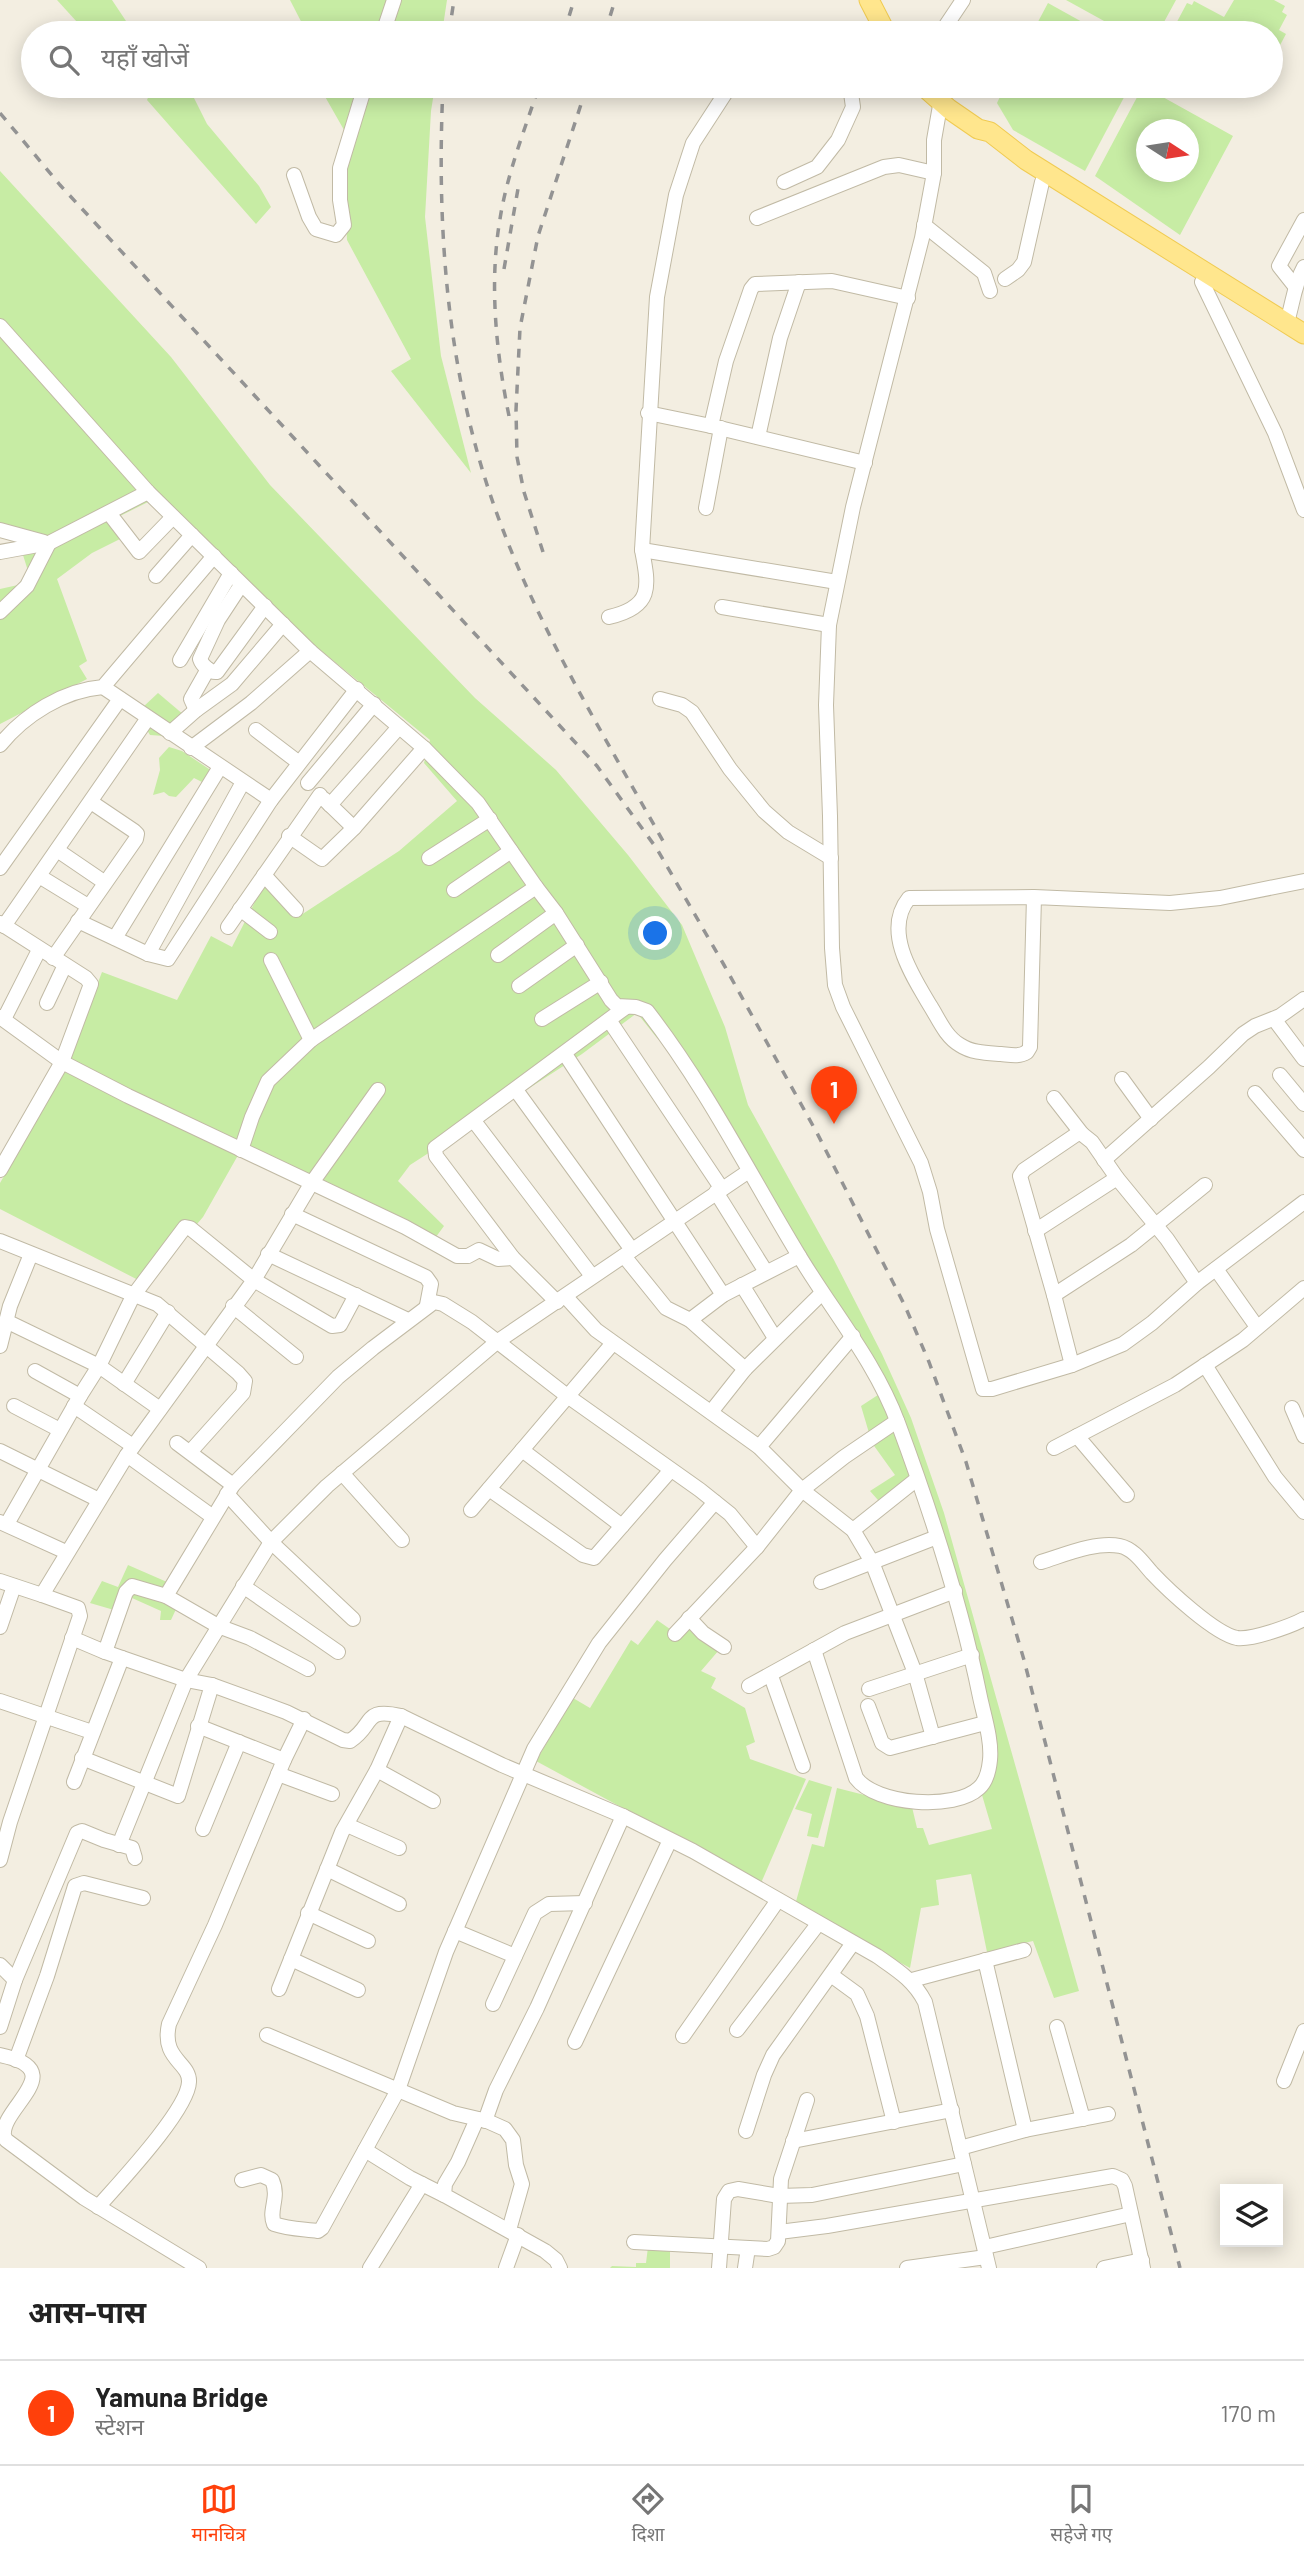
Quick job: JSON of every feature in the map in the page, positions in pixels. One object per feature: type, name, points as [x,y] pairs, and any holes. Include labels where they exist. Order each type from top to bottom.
[{"type":"main road","points":[[869,0],[880,21]]},
{"type":"main road","points":[[938,98],[978,129],[990,132],[1027,160],[1304,334]]},
{"type":"main road","points":[[978,129],[982,143],[1304,348]]},
{"type":"street","points":[[387,21],[394,0]]},
{"type":"street","points":[[949,21],[963,0]]},
{"type":"street","points":[[293,174],[316,229],[336,234],[344,225],[340,200],[340,168],[361,98]]},
{"type":"street","points":[[609,617],[631,609],[646,593],[647,579],[642,550],[657,297],[676,195],[693,143],[722,98]]},
{"type":"street","points":[[784,182],[817,167],[838,140],[853,107],[852,98]]},
{"type":"street","points":[[940,100],[934,140],[934,173],[924,225],[865,463],[829,625],[826,705],[835,985],[843,1007],[921,1163],[982,1387],[992,1389],[1072,1365],[1123,1344],[1152,1323],[1197,1283],[1304,1202]]},
{"type":"street","points":[[757,218],[884,167],[899,165],[934,173]]},
{"type":"street","points":[[1005,279],[1024,262],[1042,182]]},
{"type":"street","points":[[1294,285],[1279,266],[1304,220]]},
{"type":"street","points":[[924,225],[984,273],[990,291]]},
{"type":"street","points":[[1287,322],[1294,298],[1294,285],[1304,267]]},
{"type":"street","points":[[706,509],[726,361],[753,286],[762,283],[832,281],[908,298]]},
{"type":"street","points":[[758,437],[780,338],[799,282]]},
{"type":"street","points":[[1202,282],[1275,433],[1304,510]]},
{"type":"street","points":[[0,326],[148,492],[310,651],[424,748],[490,819],[556,913],[611,1000],[617,1006],[642,1008],[652,1017],[705,1094],[799,1256],[872,1366],[897,1421],[955,1591],[972,1655],[990,1759],[987,1779],[977,1791],[924,1803],[887,1797],[861,1784],[856,1778],[814,1650]]},
{"type":"street","points":[[648,414],[716,427],[865,463]]},
{"type":"street","points":[[0,552],[49,543],[148,492]]},
{"type":"street","points":[[109,513],[139,552],[173,517]]},
{"type":"street","points":[[0,530],[49,543]]},
{"type":"street","points":[[156,576],[192,535]]},
{"type":"street","points":[[0,612],[27,586],[49,543]]},
{"type":"street","points":[[642,550],[837,582]]},
{"type":"street","points":[[103,687],[214,556]]},
{"type":"street","points":[[180,660],[236,579]]},
{"type":"street","points":[[236,579],[200,656],[200,661],[208,669],[216,673],[220,669],[265,607]]},
{"type":"street","points":[[722,607],[829,625]]},
{"type":"street","points":[[170,733],[232,684],[283,624]]},
{"type":"street","points":[[191,748],[310,651]]},
{"type":"street","points":[[196,710],[191,699],[208,669]]},
{"type":"street","points":[[0,746],[27,719],[53,703],[83,688],[103,687],[271,800]]},
{"type":"street","points":[[78,921],[148,954],[165,960],[170,958],[271,800],[357,689]]},
{"type":"street","points":[[0,868],[120,699]]},
{"type":"street","points":[[660,699],[682,705],[692,712],[730,769],[764,811],[788,832],[831,858]]},
{"type":"street","points":[[307,783],[374,704]]},
{"type":"street","points":[[0,1170],[62,1062],[91,984],[86,978],[2,925],[148,718]]},
{"type":"street","points":[[228,927],[289,836],[399,727]]},
{"type":"street","points":[[256,730],[296,765],[307,783],[354,828]]},
{"type":"street","points":[[289,836],[322,859],[354,828],[424,748]]},
{"type":"street","points":[[115,938],[220,767]]},
{"type":"street","points":[[148,954],[243,782]]},
{"type":"street","points":[[47,1003],[59,962],[78,921],[137,834],[91,802]]},
{"type":"street","points":[[429,858],[490,819]]},
{"type":"street","points":[[57,850],[104,882]]},
{"type":"street","points":[[454,890],[511,851]]},
{"type":"street","points":[[264,875],[296,910]]},
{"type":"street","points":[[39,876],[88,906]]},
{"type":"street","points":[[1034,897],[1031,1039],[1027,1052],[1016,1056],[972,1051],[963,1047],[944,1029],[906,967],[900,943],[901,912],[909,898],[1034,897],[1192,902],[1304,881]]},
{"type":"street","points":[[241,1150],[268,1081],[311,1040],[536,887]]},
{"type":"street","points":[[240,909],[270,932]]},
{"type":"street","points":[[498,955],[556,913]]},
{"type":"street","points":[[519,986],[577,945]]},
{"type":"street","points":[[39,950],[2,1018],[62,1062],[405,1227],[457,1256],[468,1256],[480,1250],[498,1259],[513,1258]]},
{"type":"street","points":[[271,960],[311,1040]]},
{"type":"street","points":[[541,1019],[601,982]]},
{"type":"street","points":[[1104,1160],[1243,1034],[1304,999]]},
{"type":"street","points":[[625,1007],[565,1054],[438,1145],[434,1152],[513,1258],[596,1330],[759,1447],[802,1490],[853,1530],[872,1562],[915,1673],[933,1737]]},
{"type":"street","points":[[1274,1018],[1304,1059]]},
{"type":"street","points":[[609,1020],[719,1191],[766,1272]]},
{"type":"street","points":[[565,1054],[723,1295]]},
{"type":"street","points":[[1279,1074],[1304,1104]]},
{"type":"street","points":[[1122,1079],[1151,1119]]},
{"type":"street","points":[[42,1595],[130,1451],[254,1280],[292,1213],[378,1090]]},
{"type":"street","points":[[516,1090],[666,1308],[690,1320],[745,1369]]},
{"type":"street","points":[[1255,1093],[1304,1150]]},
{"type":"street","points":[[1054,1098],[1156,1225],[1197,1283]]},
{"type":"street","points":[[474,1121],[592,1276]]},
{"type":"street","points":[[1072,1365],[1020,1180],[1021,1173],[1077,1134],[1083,1134]]},
{"type":"street","points":[[119,1845],[186,1680],[271,1542],[342,1473],[498,1341],[749,1171]]},
{"type":"street","points":[[1035,1231],[1117,1178]]},
{"type":"street","points":[[1054,1295],[1101,1267],[1205,1185]]},
{"type":"street","points":[[292,1213],[426,1277],[431,1284],[427,1305]]},
{"type":"street","points":[[66,1552],[3,1523],[99,1366],[133,1296],[183,1228],[187,1227],[254,1280],[335,1327],[340,1325],[356,1295]]},
{"type":"street","points":[[0,1241],[157,1304],[238,1373],[245,1381],[243,1393],[191,1451]]},
{"type":"street","points":[[0,1346],[6,1321],[31,1254]]},
{"type":"street","points":[[268,1254],[408,1320]]},
{"type":"street","points":[[690,1320],[723,1295],[799,1256]]},
{"type":"street","points":[[1216,1269],[1257,1327]]},
{"type":"street","points":[[741,1285],[775,1338]]},
{"type":"street","points":[[1054,1448],[1175,1385],[1205,1366],[1304,1288]]},
{"type":"street","points":[[711,1412],[745,1369],[822,1293]]},
{"type":"street","points":[[166,1597],[230,1490],[338,1377],[434,1302],[443,1304],[498,1341],[566,1395],[715,1502],[730,1514],[757,1547]]},
{"type":"street","points":[[233,1306],[296,1357]]},
{"type":"street","points":[[124,1384],[168,1312]]},
{"type":"street","points":[[6,1321],[99,1366],[160,1409]]},
{"type":"street","points":[[759,1447],[853,1336]]},
{"type":"street","points":[[471,1510],[566,1395],[613,1343]]},
{"type":"street","points":[[1205,1366],[1275,1476],[1304,1512]]},
{"type":"street","points":[[35,1371],[77,1401],[130,1451],[213,1517]]},
{"type":"street","points":[[14,1406],[60,1430]]},
{"type":"street","points":[[1292,1408],[1304,1436]]},
{"type":"street","points":[[675,1634],[757,1547],[802,1490],[897,1421]]},
{"type":"street","points":[[1077,1436],[1127,1495]]},
{"type":"street","points":[[177,1443],[191,1451],[230,1490],[271,1542],[353,1619]]},
{"type":"street","points":[[522,1450],[622,1526]]},
{"type":"street","points":[[0,1451],[99,1500]]},
{"type":"street","points":[[489,1489],[587,1557],[598,1556],[670,1471]]},
{"type":"street","points":[[342,1473],[402,1540]]},
{"type":"street","points":[[853,1530],[917,1479]]},
{"type":"street","points":[[242,2180],[261,2175],[272,2180],[277,2195],[272,2216],[274,2224],[318,2231],[327,2221],[398,2090],[454,1931],[534,1749],[599,1643],[715,1502]]},
{"type":"street","points":[[821,1582],[937,1537]]},
{"type":"street","points":[[1041,1562],[1092,1548],[1124,1546],[1214,1627],[1238,1638],[1304,1619]]},
{"type":"street","points":[[0,1627],[7,1584],[78,1608],[80,1616],[0,1860]]},
{"type":"street","points":[[243,1586],[338,1652]]},
{"type":"street","points":[[105,1653],[129,1588],[138,1587],[166,1597],[218,1626],[250,1638],[308,1669]]},
{"type":"street","points":[[749,1686],[845,1633],[955,1591]]},
{"type":"street","points":[[690,1618],[703,1633],[724,1647]]},
{"type":"street","points":[[72,1638],[105,1653],[186,1680],[212,1685],[304,1720],[343,1740],[350,1741],[371,1716],[385,1712],[401,1716],[522,1773],[623,1816],[670,1840],[853,1943],[912,1980],[925,2002],[987,2257]]},
{"type":"street","points":[[869,1689],[972,1655]]},
{"type":"street","points":[[74,1782],[122,1658]]},
{"type":"street","points":[[771,1676],[803,1766]]},
{"type":"street","points":[[82,1758],[178,1796],[212,1685]]},
{"type":"street","points":[[0,1701],[92,1732]]},
{"type":"street","points":[[868,1706],[885,1746],[890,1748],[985,1723]]},
{"type":"street","points":[[279,1989],[327,1869],[401,1716]]},
{"type":"street","points":[[98,2207],[158,2136],[187,2091],[187,2074],[169,2050],[169,2024],[215,1925],[284,1759],[304,1720]]},
{"type":"street","points":[[198,1726],[284,1759]]},
{"type":"street","points":[[203,1829],[239,1742]]},
{"type":"street","points":[[377,1770],[433,1801]]},
{"type":"street","points":[[278,1774],[332,1794]]},
{"type":"street","points":[[444,2195],[445,2184],[481,2120],[537,2008],[623,1816]]},
{"type":"street","points":[[347,1825],[399,1848]]},
{"type":"street","points":[[0,2026],[15,1980],[76,1833],[82,1831],[132,1848],[135,1858]]},
{"type":"street","points":[[575,2042],[670,1840]]},
{"type":"street","points":[[327,1869],[399,1904]]},
{"type":"street","points":[[16,2060],[47,1976],[75,1886],[84,1883],[143,1898]]},
{"type":"street","points":[[683,2036],[778,1900]]},
{"type":"street","points":[[493,2004],[535,1913],[556,1903],[584,1903]]},
{"type":"street","points":[[308,1913],[368,1941]]},
{"type":"street","points":[[737,2030],[818,1924]]},
{"type":"street","points":[[454,1931],[515,1956]]},
{"type":"street","points":[[746,2131],[773,2055],[853,1943]]},
{"type":"street","points":[[912,1980],[1024,1950]]},
{"type":"street","points":[[291,1959],[358,1990]]},
{"type":"street","points":[[985,1960],[1025,2130]]},
{"type":"street","points":[[0,1965],[15,1980]]},
{"type":"street","points":[[831,1975],[861,1998],[894,2122]]},
{"type":"street","points":[[1057,2027],[1083,2119]]},
{"type":"street","points":[[1284,2081],[1304,2031]]},
{"type":"street","points":[[267,2035],[453,2113],[505,2129],[513,2140],[522,2184],[506,2268]]},
{"type":"street","points":[[0,2055],[16,2060],[30,2069],[32,2081],[4,2125],[4,2136],[98,2207],[200,2268]]},
{"type":"street","points":[[634,2242],[747,2249],[774,2247],[779,2232],[781,2179],[807,2100]]},
{"type":"street","points":[[793,2141],[952,2110]]},
{"type":"street","points":[[960,2148],[1025,2130],[1108,2114]]},
{"type":"street","points":[[365,2150],[545,2251],[556,2260],[560,2268]]},
{"type":"street","points":[[719,2268],[724,2199],[729,2191],[738,2189],[779,2196],[812,2195],[964,2164]]},
{"type":"street","points":[[779,2232],[1113,2176],[1122,2179],[1142,2264],[1104,2268]]},
{"type":"street","points":[[370,2268],[422,2184]]},
{"type":"street","points":[[907,2268],[987,2257],[1131,2214]]},
{"type":"street","points":[[745,2268],[747,2249]]},
{"type":"green space","points":[[57,0],[112,0],[126,21],[76,21]]},
{"type":"green space","points":[[290,0],[447,0],[444,21],[301,21]]},
{"type":"green space","points":[[1066,0],[1176,0],[1165,21],[1104,21]]},
{"type":"green space","points":[[1234,0],[1274,0],[1285,6],[1282,12],[1287,15],[1283,22],[1177,21],[1187,3],[1192,5],[1194,1],[1224,17]]},
{"type":"green space","points":[[1048,3],[1080,21],[1038,21]]},
{"type":"green space","points":[[194,98],[207,124],[259,186],[271,207],[256,224],[147,100]]},
{"type":"green space","points":[[326,98],[433,98],[425,217],[441,356],[471,473],[391,371],[411,359],[347,240],[344,170],[348,137]]},
{"type":"green space","points":[[999,98],[1124,98],[1085,171],[1013,130],[997,103]]},
{"type":"green space","points":[[1137,98],[1165,98],[1233,136],[1180,235],[1095,176]]},
{"type":"green space","points":[[0,171],[171,357],[270,485],[475,698],[556,770],[628,855],[682,925],[725,1027],[748,1105],[834,1260],[911,1418],[944,1513],[1079,1991],[1054,1998],[1033,1941],[987,1952],[971,1874],[936,1880],[939,1905],[921,1908],[910,1968],[795,1905],[812,1844],[824,1847],[837,1788],[888,1801],[888,1804],[912,1807],[917,1828],[923,1828],[929,1845],[992,1829],[977,1778],[987,1761],[970,1661],[915,1489],[885,1508],[870,1491],[895,1475],[872,1443],[861,1406],[881,1393],[666,1044],[657,1038],[637,1013],[582,1054],[410,1165],[398,1181],[444,1226],[433,1241],[251,1149],[237,1157],[203,1217],[146,1284],[0,1209],[0,1183],[63,1074],[102,972],[177,1000],[211,936],[232,947],[264,884],[298,917],[399,851],[457,801],[424,763],[430,740],[285,621],[160,496],[110,521],[120,539],[92,553],[57,579],[87,661],[79,666],[87,679],[0,724],[0,589],[18,585],[28,571],[18,539],[0,534]]},
{"type":"green space","points":[[158,693],[184,715],[164,736],[150,735],[141,720],[142,708]]},
{"type":"green space","points":[[169,747],[182,751],[212,771],[204,783],[194,778],[176,797],[164,792],[153,795],[160,770],[159,758]]},
{"type":"green space","points":[[128,1565],[167,1582],[177,1607],[171,1620],[160,1620],[161,1611],[132,1598],[119,1599],[114,1610],[90,1603],[102,1581],[118,1587]]},
{"type":"green space","points":[[657,1620],[680,1636],[689,1625],[719,1650],[701,1671],[716,1678],[711,1688],[745,1708],[755,1742],[746,1746],[750,1759],[806,1779],[761,1883],[536,1761],[573,1698],[590,1708],[631,1640],[638,1645]]},
{"type":"green space","points":[[809,1780],[832,1787],[818,1838],[807,1836],[812,1814],[795,1809]]},
{"type":"green space","points":[[648,2247],[670,2249],[670,2268],[610,2268],[636,2267],[636,2263],[646,2263]]},
{"type":"railway","points":[[451,21],[454,0]]},
{"type":"railway","points":[[568,21],[574,0]]},
{"type":"railway","points":[[609,21],[615,0]]},
{"type":"railway","points":[[443,98],[442,199],[450,311],[469,422],[484,476],[503,530],[537,610],[577,688],[663,841]]},
{"type":"railway","points":[[509,416],[496,318],[497,243],[507,185],[535,98]]},
{"type":"railway","points":[[543,552],[524,492],[517,457],[520,328],[538,236],[583,98]]},
{"type":"railway","points":[[0,113],[60,185],[597,766],[657,849],[817,1133],[905,1306],[966,1462],[1024,1660],[1180,2268]]},
{"type":"railway","points":[[504,269],[519,183]]},
{"type":"place","name":"Yamuna Bridge","points":[[834,1124]]}]
